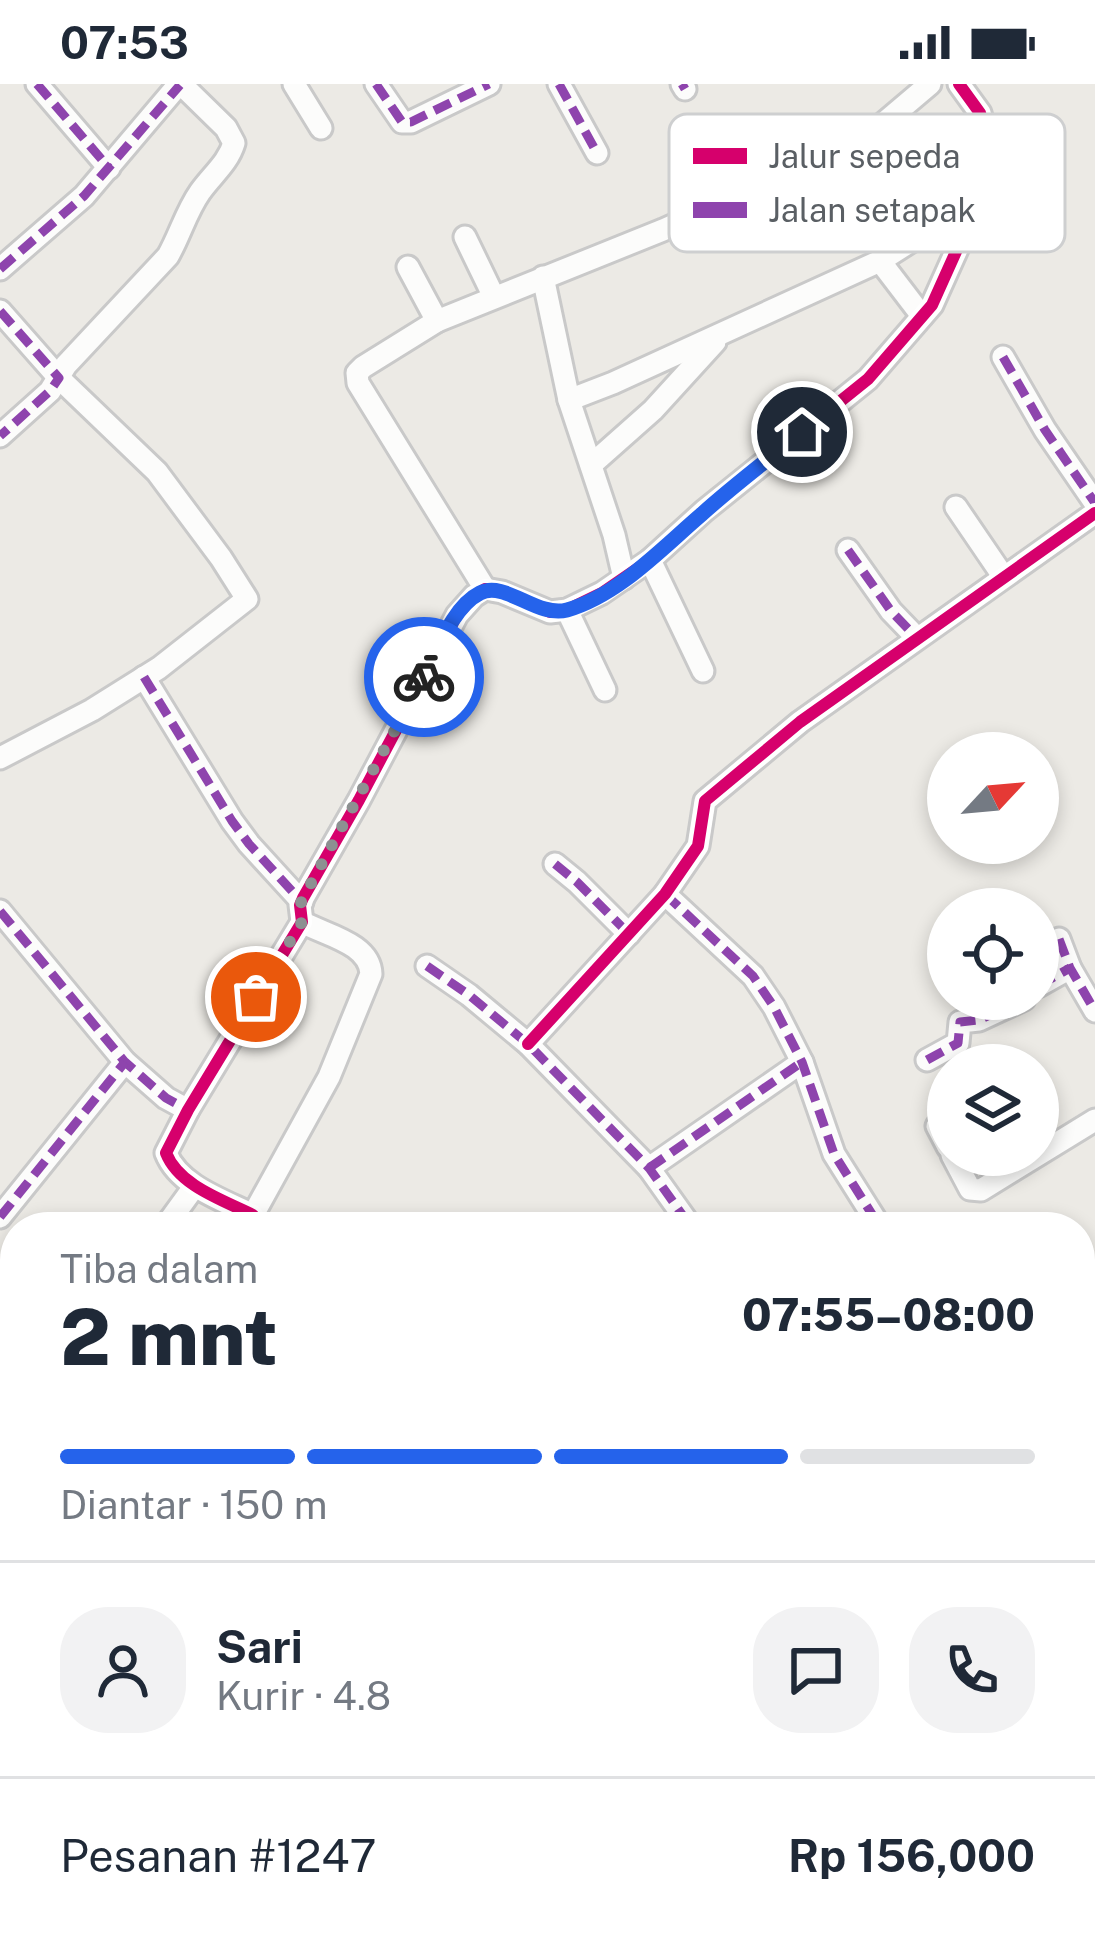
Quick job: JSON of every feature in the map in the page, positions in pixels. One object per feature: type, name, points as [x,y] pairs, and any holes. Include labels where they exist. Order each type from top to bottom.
[{"type":"street","points":[[37,84],[109,168]]},
{"type":"street","points":[[0,269],[84,196],[180,84],[226,128],[234,142],[230,156],[201,190],[168,256],[66,364],[50,391],[0,436]]},
{"type":"street","points":[[294,84],[321,128]]},
{"type":"street","points":[[376,84],[402,122],[411,122],[489,84]]},
{"type":"street","points":[[559,84],[597,153]]},
{"type":"street","points":[[895,114],[930,84]]},
{"type":"street","points":[[959,84],[981,114]]},
{"type":"street","points":[[485,589],[358,382],[357,373],[436,321],[669,227]]},
{"type":"street","points":[[465,237],[494,297]]},
{"type":"street","points":[[569,400],[895,252]]},
{"type":"street","points":[[237,1212],[194,1186],[166,1156],[302,912],[457,615],[485,589],[550,612],[567,610],[650,560],[868,379],[932,305],[956,252]]},
{"type":"street","points":[[880,262],[922,316]]},
{"type":"street","points":[[408,267],[436,321]]},
{"type":"street","points":[[543,277],[569,400],[624,578]]},
{"type":"street","points":[[0,311],[58,378],[157,472],[247,599],[144,677],[0,758]]},
{"type":"street","points":[[590,465],[653,410],[724,333]]},
{"type":"street","points":[[1004,357],[1095,503]]},
{"type":"street","points":[[956,507],[1003,576]]},
{"type":"street","points":[[528,1044],[665,894],[698,846],[705,800],[800,722],[1095,513]]},
{"type":"street","points":[[848,550],[891,611],[917,638]]},
{"type":"street","points":[[650,560],[703,671]]},
{"type":"street","points":[[567,610],[605,690]]},
{"type":"street","points":[[144,677],[232,821],[302,912],[363,952],[371,965],[366,993],[329,1077],[257,1212]]},
{"type":"street","points":[[555,864],[629,934]]},
{"type":"street","points":[[665,894],[753,976],[774,1007],[802,1063],[834,1154],[871,1212]]},
{"type":"street","points":[[0,911],[125,1062],[166,1098],[188,1110]]},
{"type":"street","points":[[1059,940],[1095,1011]]},
{"type":"street","points":[[427,966],[528,1044],[649,1168],[680,1212]]},
{"type":"street","points":[[1059,974],[1070,968]]},
{"type":"street","points":[[956,1044],[960,1022],[979,1020]]},
{"type":"street","points":[[4,1212],[125,1062]]},
{"type":"street","points":[[649,1168],[802,1063]]},
{"type":"street","points":[[1059,1142],[1095,1120]]},
{"type":"street","points":[[963,1176],[970,1189],[981,1190],[1004,1176]]},
{"type":"street","points":[[176,1212],[194,1186]]},
{"type":"marked path","points":[[37,84],[109,168]]},
{"type":"marked path","points":[[376,84],[402,122],[411,122],[489,84]]},
{"type":"marked path","points":[[559,84],[597,153]]},
{"type":"marked path","points":[[682,84],[685,89]]},
{"type":"marked path","points":[[0,269],[84,196],[180,85]]},
{"type":"marked path","points":[[0,311],[59,378],[0,436]]},
{"type":"marked path","points":[[1003,357],[1095,503]]},
{"type":"marked path","points":[[848,550],[891,611],[917,638]]},
{"type":"marked path","points":[[144,677],[232,821],[302,902]]},
{"type":"marked path","points":[[555,864],[629,934]]},
{"type":"marked path","points":[[665,894],[753,976],[774,1007],[802,1062],[834,1154],[871,1212]]},
{"type":"marked path","points":[[0,911],[125,1062],[166,1098],[188,1110]]},
{"type":"marked path","points":[[1059,939],[1095,1011]]},
{"type":"marked path","points":[[427,966],[528,1044],[649,1168],[680,1212]]},
{"type":"marked path","points":[[1059,974],[1070,968]]},
{"type":"marked path","points":[[956,1044],[960,1022],[979,1020]]},
{"type":"marked path","points":[[4,1212],[125,1062]]},
{"type":"marked path","points":[[649,1168],[802,1062]]},
{"type":"cycle path","points":[[959,84],[980,114]]},
{"type":"cycle path","points":[[247,1212],[191,1183],[166,1153],[302,922],[303,898],[457,615],[485,589],[550,612],[567,610],[650,560],[868,379],[932,305],[956,252]]},
{"type":"cycle path","points":[[528,1044],[665,894],[698,846],[705,801],[800,722],[1095,513]]},
{"type":"way so far","points":[[256,997],[302,922],[303,898],[424,677]]},
{"type":"route","points":[[424,677],[457,615],[474,596],[485,589],[502,592],[550,612],[567,610],[602,593],[650,560],[802,432]]}]
